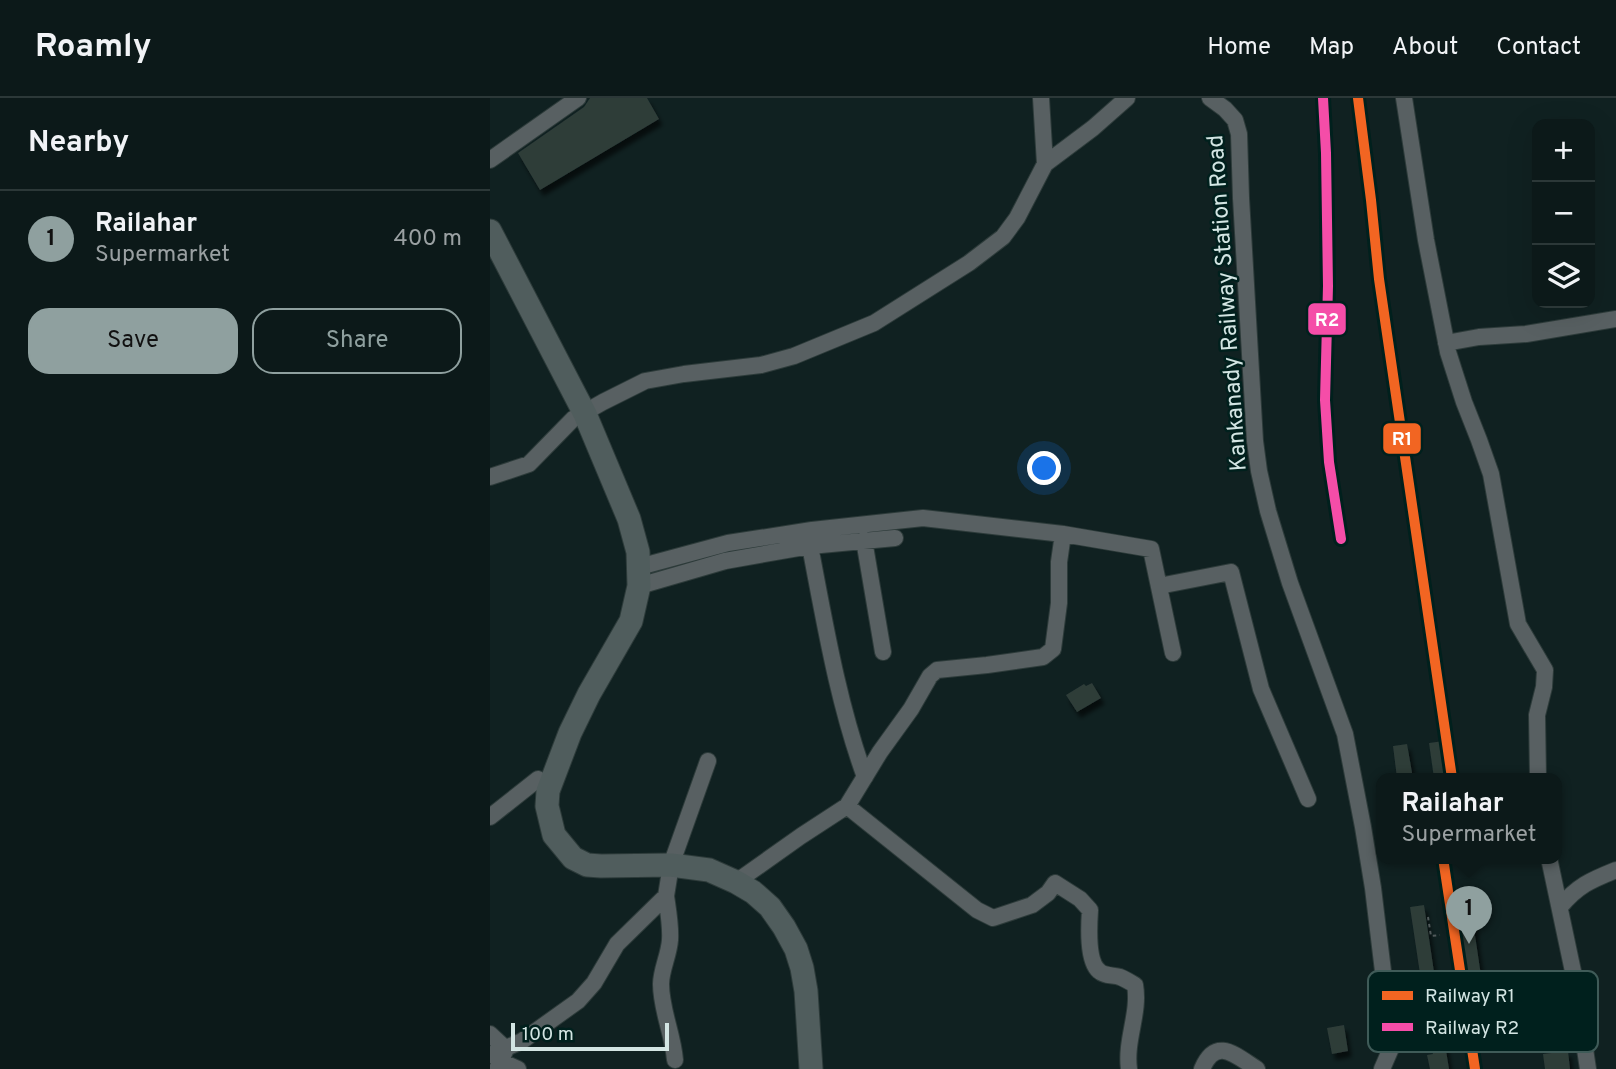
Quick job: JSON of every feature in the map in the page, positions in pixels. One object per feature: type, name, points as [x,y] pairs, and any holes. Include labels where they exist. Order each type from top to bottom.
[{"type":"highway","points":[[490,231],[629,519],[638,552],[639,577],[631,621],[538,779],[533,807],[542,842],[565,869],[583,878],[669,880],[709,870],[753,892],[770,907],[796,949],[806,990],[811,1069]]},
{"type":"highway","points":[[490,257],[579,416],[617,523],[625,554],[625,588],[618,616],[577,688],[548,791],[547,806],[554,835],[573,858],[587,865],[705,884],[730,894],[760,916],[783,954],[792,982],[799,1069]]},
{"type":"street","points":[[490,160],[578,98]]},
{"type":"street","points":[[1041,98],[1045,164]]},
{"type":"street","points":[[490,477],[529,464],[579,416],[645,381],[761,365],[794,356],[874,323],[969,264],[1003,237],[1017,218],[1045,164],[1127,98]]},
{"type":"street","name":"Kankanady Railway Station Road","points":[[1210,98],[1235,120],[1239,134],[1254,427],[1259,471],[1290,583],[1345,734],[1373,888],[1382,971]]},
{"type":"street","points":[[1404,98],[1426,240],[1446,343],[1490,474],[1518,624],[1545,670],[1537,715],[1538,773]]},
{"type":"street","points":[[1446,343],[1479,337],[1526,334],[1616,319]]},
{"type":"street","points":[[639,577],[728,542],[812,530],[923,519],[1063,534],[1151,549],[1172,653]]},
{"type":"street","points":[[736,882],[847,806],[930,676],[937,670],[1028,660],[1043,657],[1053,649],[1063,534]]},
{"type":"street","points":[[639,577],[810,546],[895,538]]},
{"type":"street","points":[[864,540],[883,652]]},
{"type":"street","points":[[810,546],[831,653],[853,744],[865,778]]},
{"type":"street","points":[[1159,586],[1231,572],[1261,689],[1308,799]]},
{"type":"street","points":[[675,1060],[674,1042],[663,1007],[661,988],[670,939],[669,880],[708,761]]},
{"type":"street","points":[[490,817],[538,779]]},
{"type":"street","points":[[847,806],[977,910],[993,918],[1032,905],[1055,883],[1080,900],[1090,910],[1091,956],[1096,968],[1100,973],[1122,978],[1135,985],[1138,999],[1127,1055],[1129,1069]]},
{"type":"street","points":[[1550,864],[1573,971]]},
{"type":"street","points":[[1560,907],[1570,895],[1590,880],[1616,870]]},
{"type":"street","points":[[498,1059],[578,1001],[594,983],[617,944],[669,880]]},
{"type":"street","points":[[490,1034],[498,1059],[518,1069]]},
{"type":"street","points":[[1202,1069],[1208,1055],[1217,1051],[1231,1052],[1257,1069]]},
{"type":"street","name":"Kankanady Railway Station Road","points":[[1382,1069],[1389,1052]]},
{"type":"path","points":[[1462,900],[1462,906]]},
{"type":"path","points":[[1457,907],[1469,905]]},
{"type":"path","points":[[1428,917],[1431,936],[1440,935]]},
{"type":"building","points":[[590,98],[647,98],[659,119],[540,190],[518,153],[584,107]]},
{"type":"building","points":[[1092,683],[1101,698],[1077,712],[1066,695],[1084,684],[1086,686]]},
{"type":"building","points":[[1444,741],[1448,773],[1433,773],[1429,743]]},
{"type":"building","points":[[1407,744],[1412,773],[1396,773],[1393,746]]},
{"type":"building","points":[[1470,902],[1480,971],[1465,971],[1455,904]]},
{"type":"building","points":[[1424,905],[1434,971],[1420,971],[1410,907]]},
{"type":"building","points":[[1344,1025],[1348,1051],[1332,1054],[1327,1028]]},
{"type":"building","points":[[1432,1052],[1446,1052],[1449,1069],[1430,1069],[1427,1055]]},
{"type":"building","points":[[1568,1052],[1570,1069],[1545,1069],[1543,1054]]},
{"type":"railway","points":[[1323,98],[1328,286],[1325,400],[1329,462],[1341,539]]},
{"type":"rail line","name":"R2","points":[[1323,98],[1328,286],[1325,400],[1329,462],[1341,539]]},
{"type":"rail line","name":"R1","points":[[1358,98],[1379,279],[1451,773]]},
{"type":"rail line","name":"R1","points":[[1444,864],[1460,971]]},
{"type":"rail line","name":"R1","points":[[1472,1052],[1475,1069]]},
{"type":"place","name":"Railahar","points":[[1469,944]]}]
